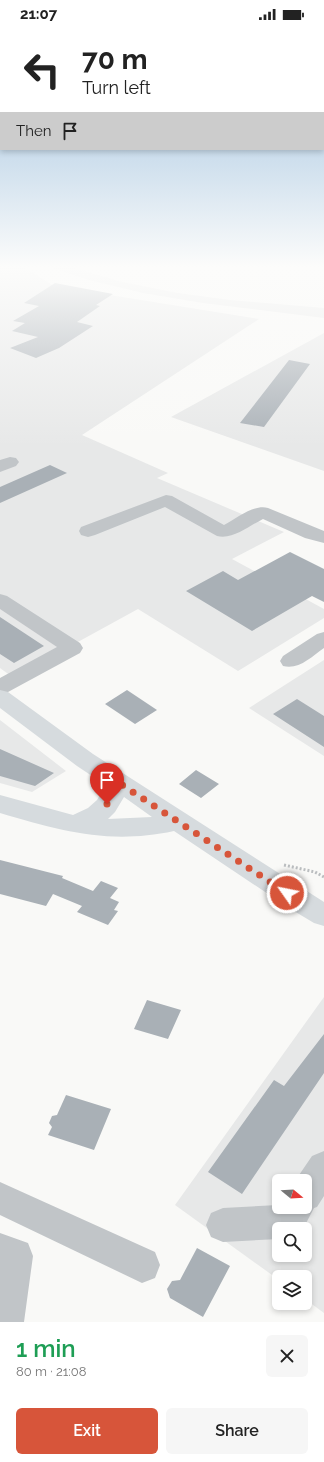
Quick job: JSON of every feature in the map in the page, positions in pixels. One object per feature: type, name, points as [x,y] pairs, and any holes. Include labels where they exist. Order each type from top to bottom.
[{"type":"main road","points":[[0,697],[84,760],[176,821],[324,915]]},
{"type":"main road","points":[[73,824],[89,820],[99,813],[107,804],[112,795],[113,779]]},
{"type":"main road","points":[[0,804],[73,824],[94,828],[157,826],[176,821]]},
{"type":"street","points":[[88,531],[166,500],[224,532],[262,512],[312,534],[324,537]]},
{"type":"street","points":[[0,600],[72,648],[0,687]]},
{"type":"street","points":[[290,661],[324,638]]},
{"type":"street","points":[[312,1185],[324,1167]]},
{"type":"street","points":[[0,1198],[142,1265]]},
{"type":"street","points":[[223,1225],[287,1222],[292,1214]]},
{"type":"street","points":[[0,1251],[15,1256],[5,1322]]},
{"type":"shaded area","points":[[0,326],[248,326],[82,435],[168,473],[157,478],[284,532],[232,559],[324,609],[324,618],[238,671],[138,609],[76,643],[22,684],[0,668],[0,606],[75,643],[0,594]]},
{"type":"shaded area","points":[[324,333],[324,471],[171,417]]},
{"type":"shaded area","points":[[324,660],[324,756],[249,708]]},
{"type":"shaded area","points":[[0,720],[66,771],[32,792],[0,783]]},
{"type":"shaded area","points":[[324,997],[324,1313],[312,1304],[312,1270],[272,1270],[272,1275],[175,1205]]},
{"type":"building","points":[[19,326],[92,326],[59,348],[36,358],[10,348],[38,337],[12,331]]},
{"type":"building","points":[[289,360],[310,364],[264,427],[240,423]]},
{"type":"building","points":[[50,465],[67,473],[0,503],[0,487]]},
{"type":"building","points":[[290,552],[324,569],[324,602],[312,596],[252,631],[186,591],[223,571],[238,580]]},
{"type":"building","points":[[0,617],[44,646],[14,663],[0,654]]},
{"type":"building","points":[[127,690],[157,710],[135,724],[105,704]]},
{"type":"building","points":[[297,699],[324,716],[324,747],[273,714]]},
{"type":"building","points":[[0,749],[54,773],[35,786],[0,776]]},
{"type":"building","points":[[196,770],[219,784],[201,798],[179,784]]},
{"type":"building","points":[[0,860],[63,876],[62,878],[93,891],[101,881],[118,888],[110,898],[119,902],[114,910],[118,911],[108,925],[77,912],[82,906],[53,894],[46,906],[0,894]]},
{"type":"building","points":[[147,1000],[181,1010],[168,1039],[134,1029]]},
{"type":"building","points":[[324,1034],[324,1073],[242,1194],[208,1172],[274,1080],[284,1086]]},
{"type":"building","points":[[66,1095],[111,1109],[94,1150],[48,1135],[52,1127],[49,1123],[52,1116],[57,1115]]},
{"type":"building","points":[[197,1248],[230,1266],[203,1317],[170,1298],[167,1289],[172,1281],[180,1280]]},
{"type":"route","points":[[107,804],[112,795],[113,779],[287,893]]}]
